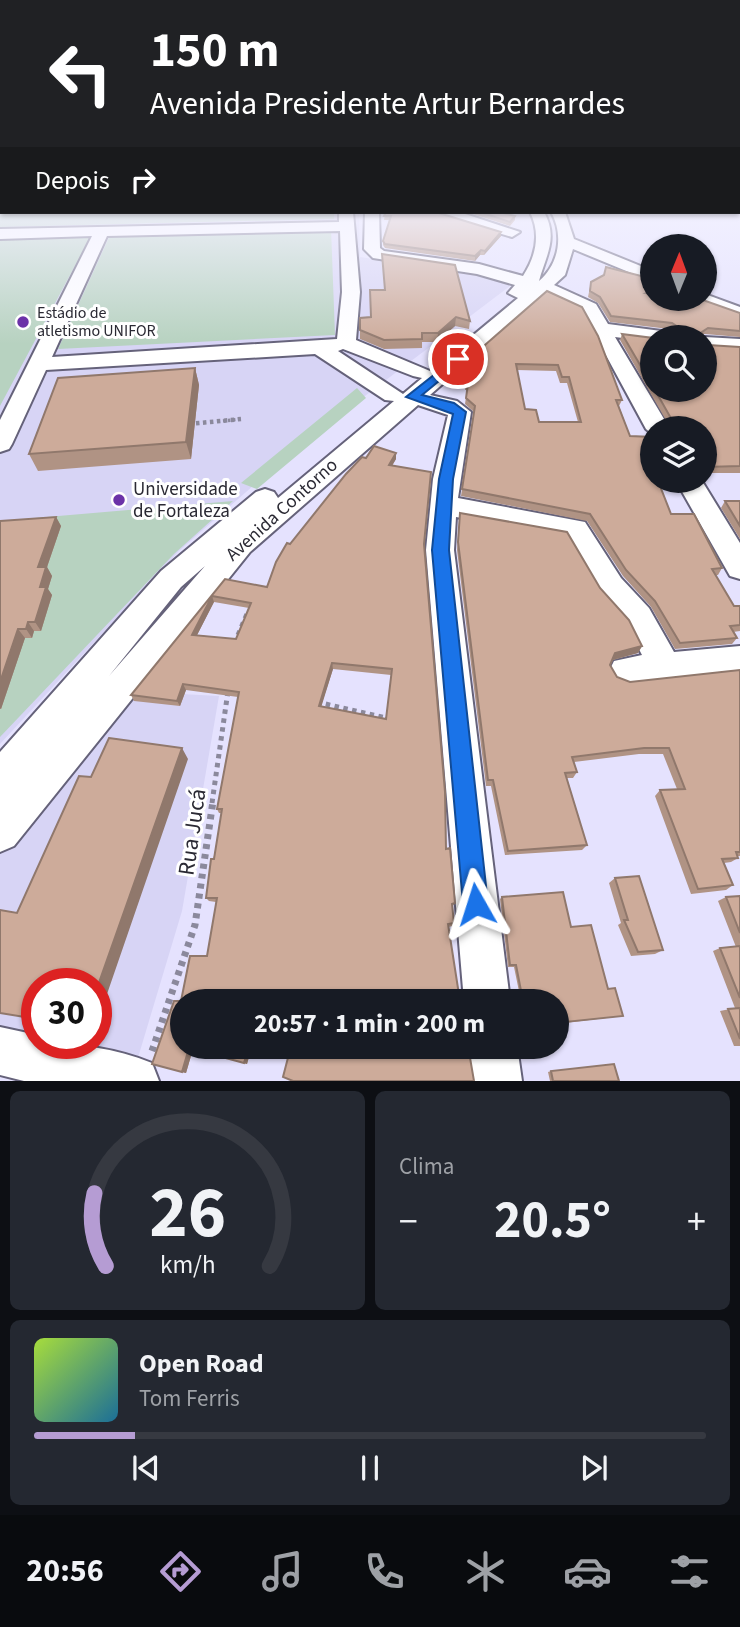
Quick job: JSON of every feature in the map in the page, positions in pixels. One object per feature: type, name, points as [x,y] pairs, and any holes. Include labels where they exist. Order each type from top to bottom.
[{"type":"street","points":[[0,444],[96,242]]},
{"type":"street","points":[[333,346],[351,292],[348,242]]},
{"type":"street","points":[[372,242],[372,249],[379,255],[479,269],[535,285],[589,308],[650,416]]},
{"type":"street","points":[[479,269],[500,242]]},
{"type":"street","name":"Avenida Contorno","points":[[535,285],[544,242]]},
{"type":"street","name":"Avenida Contorno","points":[[0,781],[171,579],[535,285],[556,275],[569,242]]},
{"type":"street","points":[[570,242],[640,272]]},
{"type":"street","points":[[718,305],[740,314]]},
{"type":"street","points":[[599,329],[640,334]]},
{"type":"street","points":[[717,344],[740,345]]},
{"type":"street","points":[[333,346],[408,386]]},
{"type":"street","points":[[38,364],[333,346],[460,412],[450,450],[440,550],[486,989]]},
{"type":"street","name":"Avenida Contorno","points":[[0,832],[220,565],[408,386]]},
{"type":"street","points":[[696,493],[740,568]]},
{"type":"street","points":[[445,505],[575,529],[611,586],[638,617],[665,667]]},
{"type":"street","points":[[626,671],[740,660]]},
{"type":"street","points":[[0,1051],[142,1068]]},
{"type":"street","points":[[494,1059],[497,1081]]},
{"type":"path","points":[[187,424],[241,419]]},
{"type":"path","points":[[236,642],[251,604]]},
{"type":"path","name":"Rua Jucá","points":[[142,1068],[195,925],[229,682]]},
{"type":"path","points":[[310,701],[405,723]]},
{"type":"shaded area","name":"Universidade de Fortaleza","points":[[0,242],[360,242],[360,257],[490,277],[510,286],[295,449],[179,551],[0,744]]},
{"type":"shaded area","points":[[105,690],[219,696],[182,911],[131,1081],[24,1059],[112,1059],[112,968],[21,968],[21,1058],[0,1054],[0,816]]},
{"type":"green space","name":"Estádio de atletismo UNIFOR","points":[[0,242],[87,242],[0,406]]},
{"type":"green space","points":[[107,242],[332,242],[335,335],[58,349]]},
{"type":"green space","points":[[357,388],[366,398],[257,489],[241,483]]},
{"type":"green space","points":[[233,501],[174,554],[0,737],[0,521]]},
{"type":"building","points":[[492,242],[485,251],[481,250],[475,256],[385,244]]},
{"type":"building","points":[[382,254],[455,265],[470,321],[456,317],[438,333],[422,333],[422,339],[384,340],[360,330],[360,318],[371,317],[370,290],[385,290]]},
{"type":"building","points":[[606,267],[640,276],[640,312],[718,312],[718,305],[740,313],[740,331],[717,329],[717,325],[675,325],[611,316],[600,297],[590,291],[591,282],[604,275]]},
{"type":"building","points":[[547,291],[582,307],[598,336],[622,400],[616,400],[630,436],[640,436],[640,493],[663,493],[671,514],[694,514],[722,568],[712,569],[734,606],[740,606],[740,625],[730,626],[737,638],[680,643],[655,601],[626,570],[590,514],[462,489],[475,406],[466,398],[466,384],[478,351]],"holes":[[[516,364],[558,365],[562,377],[569,377],[581,422],[539,422],[536,410],[525,409]]]},
{"type":"building","points":[[622,334],[640,336],[640,365]]},
{"type":"building","points":[[717,346],[740,347],[740,466],[717,467],[717,416],[670,416],[662,402],[717,402]]},
{"type":"building","points":[[195,368],[186,442],[29,454],[58,378]]},
{"type":"building","points":[[374,446],[396,453],[389,465],[431,472],[424,544],[445,792],[446,849],[450,848],[455,903],[452,904],[454,923],[448,924],[458,989],[183,989],[190,956],[207,956],[217,898],[206,898],[222,809],[217,809],[239,692],[183,684],[177,701],[131,695],[225,579],[267,587],[276,562],[287,543],[290,544],[362,457],[366,458]],"holes":[[[212,596],[251,603],[236,639],[192,635]],[[332,663],[392,669],[386,719],[319,706]]]},
{"type":"building","points":[[725,501],[740,501],[740,526]]},
{"type":"building","points":[[460,513],[567,532],[600,588],[629,620],[642,646],[615,653],[610,665],[617,677],[630,682],[740,670],[740,852],[736,852],[738,858],[722,859],[733,885],[698,889],[660,790],[685,789],[669,748],[644,748],[572,757],[577,772],[565,773],[587,845],[508,851],[493,780],[488,780],[458,542]]},
{"type":"building","points":[[56,517],[38,567],[46,567],[40,587],[46,587],[35,622],[28,622],[26,629],[18,629],[0,682],[0,521]]},
{"type":"building","points":[[109,738],[182,748],[104,968],[21,968],[21,1016],[0,1013],[0,910],[17,913],[79,776],[91,777]]},
{"type":"building","points":[[639,876],[663,950],[638,952],[624,920],[628,920],[615,878]]},
{"type":"building","points":[[563,892],[571,927],[591,925],[608,989],[615,988],[623,1016],[569,1022],[569,989],[521,989],[516,965],[510,965],[502,897]]},
{"type":"building","points":[[740,896],[740,933],[726,897]]},
{"type":"building","points":[[740,946],[740,998],[720,948]]},
{"type":"building","points":[[740,1008],[740,1039],[728,1009]]},
{"type":"building","points":[[170,1012],[170,1059],[186,1059],[182,1072],[152,1064]]},
{"type":"building","points":[[229,1059],[245,1059],[244,1063]]},
{"type":"building","points":[[288,1059],[470,1059],[474,1081],[293,1081],[283,1077]]},
{"type":"building","points":[[614,1064],[619,1081],[553,1081],[551,1071]]},
{"type":"place","name":"Estádio de atletismo UNIFOR","points":[[23,322]]},
{"type":"place","name":"Universidade de Fortaleza","points":[[119,500]]},
{"type":"route","points":[[458,359],[413,397],[449,405],[460,412],[450,450],[440,550],[476,904]]}]
